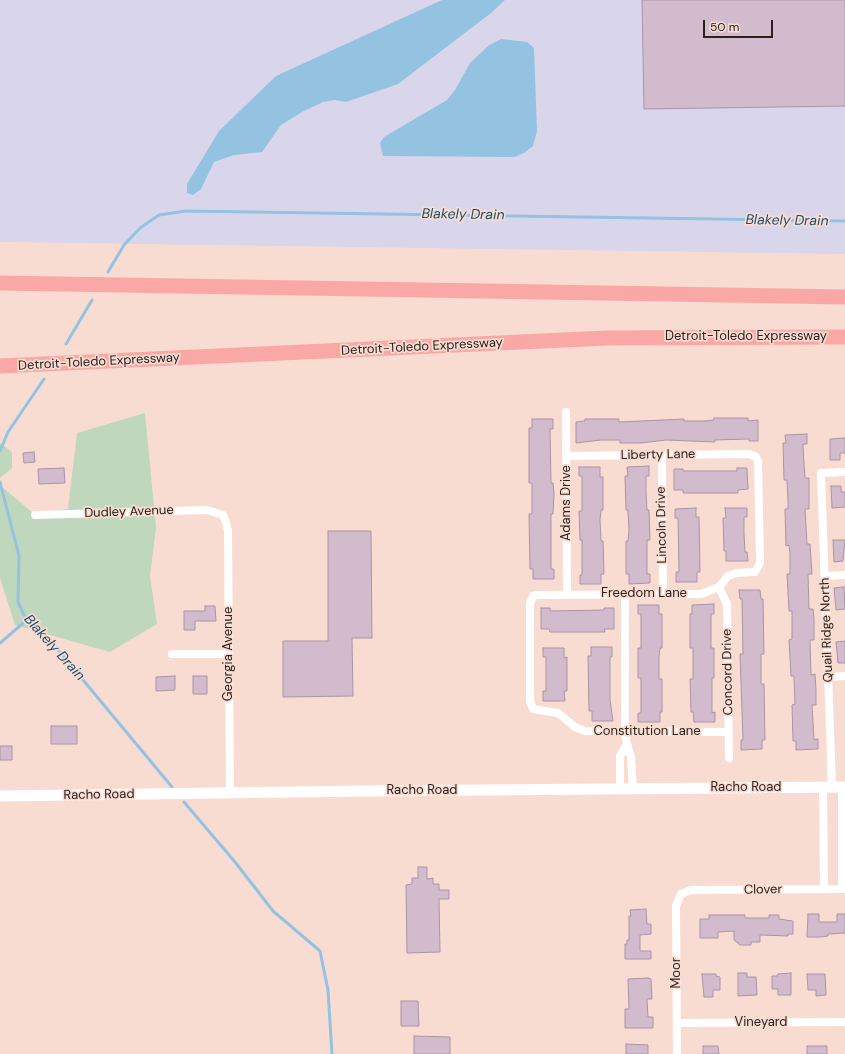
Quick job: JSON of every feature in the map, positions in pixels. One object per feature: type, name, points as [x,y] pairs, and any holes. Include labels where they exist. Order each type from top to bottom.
[{"type":"highway","points":[[0,283],[845,297]]},
{"type":"highway","name":"Detroit-Toledo Expressway","points":[[0,366],[607,338],[845,337]]},
{"type":"street","name":"Adams Drive","points":[[566,412],[567,595]]},
{"type":"street","name":"Liberty Lane","points":[[566,456],[749,454],[756,457],[760,466],[760,563]]},
{"type":"street","name":"Lincoln Drive","points":[[662,456],[663,594]]},
{"type":"street","name":"Quail Ridge North","points":[[835,788],[821,473],[845,472]]},
{"type":"street","name":"Dudley Avenue","points":[[35,515],[207,510],[222,515]]},
{"type":"street","name":"Georgia Avenue","points":[[222,515],[226,522],[228,531],[230,793]]},
{"type":"street","name":"Freedom Lane","points":[[530,701],[530,604],[533,596],[701,594],[719,588],[728,576],[736,573],[755,572],[760,563]]},
{"type":"street","points":[[826,576],[845,575]]},
{"type":"street","name":"Concord Drive","points":[[719,588],[727,604],[729,758]]},
{"type":"street","points":[[625,594],[625,733],[631,757],[633,789]]},
{"type":"street","points":[[172,654],[229,654]]},
{"type":"street","points":[[829,677],[845,676]]},
{"type":"street","name":"Constitution Lane","points":[[530,701],[534,709],[558,712],[579,729],[590,732],[728,732]]},
{"type":"street","points":[[620,790],[620,756],[627,744]]},
{"type":"street","points":[[835,788],[844,889]]},
{"type":"street","points":[[824,889],[835,788]]},
{"type":"street","name":"Racho Road","points":[[0,796],[365,791],[835,788]]},
{"type":"street","name":"Clover","points":[[681,894],[691,890],[844,889]]},
{"type":"street","name":"Moor","points":[[678,1054],[676,906],[681,894]]},
{"type":"street","name":"Vineyard","points":[[677,1023],[845,1022]]},
{"type":"shaded area","points":[[0,0],[845,0],[845,254],[0,242]]},
{"type":"green space","points":[[145,413],[156,528],[150,576],[157,624],[110,652],[15,625],[0,578],[0,485],[34,514],[68,509],[77,433]]},
{"type":"green space","points":[[0,443],[12,452],[12,468],[0,478]]},
{"type":"water","points":[[442,0],[505,0],[491,13],[398,84],[346,102],[335,100],[323,102],[302,112],[281,125],[262,152],[234,155],[214,162],[201,189],[193,195],[187,193],[187,184],[219,131],[276,76]]},
{"type":"water","points":[[501,39],[527,42],[534,48],[537,131],[533,146],[524,153],[514,157],[383,156],[380,143],[384,137],[447,100],[455,90],[470,63],[488,46]]},
{"type":"building","points":[[642,0],[845,0],[845,106],[644,109]]},
{"type":"building","points":[[714,418],[748,418],[748,421],[758,420],[758,441],[749,441],[749,439],[715,440],[715,442],[666,440],[641,443],[620,443],[620,440],[601,440],[576,443],[576,422],[585,421],[585,419],[619,419],[619,422],[684,419],[684,421],[705,421],[714,420]]},
{"type":"building","points":[[532,419],[553,419],[553,429],[550,429],[551,483],[553,483],[554,493],[553,514],[551,514],[551,569],[554,569],[554,579],[533,579],[533,569],[530,569],[529,514],[532,514],[532,483],[529,483],[529,428],[532,428]]},
{"type":"building","points":[[807,434],[807,444],[803,444],[805,478],[809,478],[809,509],[805,509],[807,544],[810,544],[812,574],[808,574],[809,609],[813,609],[814,619],[814,640],[810,640],[811,675],[815,674],[816,705],[812,705],[814,740],[818,739],[818,749],[796,750],[796,741],[793,741],[792,705],[795,704],[794,676],[791,676],[789,640],[792,639],[792,611],[789,611],[787,574],[790,574],[790,554],[789,545],[786,546],[785,509],[788,509],[788,500],[787,480],[784,480],[783,443],[786,443],[785,435]]},
{"type":"building","points":[[845,438],[845,453],[840,453],[840,460],[830,460],[830,439]]},
{"type":"building","points":[[34,452],[35,462],[24,463],[23,453]]},
{"type":"building","points":[[649,466],[649,476],[646,476],[646,491],[647,510],[649,510],[650,540],[647,540],[647,574],[650,574],[650,583],[629,584],[629,574],[626,574],[626,541],[628,541],[629,531],[628,510],[626,510],[625,476],[628,476],[627,467]]},
{"type":"building","points":[[579,467],[600,467],[600,477],[603,477],[603,510],[601,510],[600,520],[601,541],[603,541],[604,574],[601,574],[601,584],[580,584],[580,575],[582,575],[582,540],[580,540],[579,511],[582,511],[582,476],[579,476]]},
{"type":"building","points":[[64,468],[65,483],[39,484],[38,469]]},
{"type":"building","points":[[737,468],[747,468],[748,489],[738,490],[738,493],[683,493],[683,490],[674,490],[674,469],[683,469],[683,471],[737,471]]},
{"type":"building","points":[[831,486],[841,486],[841,492],[845,492],[845,507],[832,508]]},
{"type":"building","points":[[696,508],[696,517],[699,517],[700,572],[697,572],[697,582],[676,582],[676,572],[679,572],[678,518],[675,518],[675,509]]},
{"type":"building","points":[[725,508],[747,508],[747,517],[744,517],[744,533],[745,552],[747,552],[748,561],[726,561],[726,551],[724,551],[723,518],[726,518]]},
{"type":"building","points":[[328,531],[371,531],[372,638],[352,638],[353,696],[283,697],[283,641],[328,641]]},
{"type":"building","points":[[833,540],[845,540],[843,561],[834,562]]},
{"type":"building","points":[[844,587],[845,609],[836,610],[834,588]]},
{"type":"building","points":[[739,590],[760,590],[761,599],[763,599],[764,654],[761,654],[761,684],[764,684],[765,740],[762,740],[762,749],[741,750],[741,740],[743,740],[740,654],[743,654],[742,599],[740,599]]},
{"type":"building","points":[[714,604],[714,614],[711,614],[711,648],[714,648],[712,713],[715,712],[715,722],[694,722],[693,712],[691,712],[690,679],[693,679],[693,648],[690,648],[690,614],[692,614],[692,605]]},
{"type":"building","points":[[638,605],[659,605],[659,614],[662,614],[662,648],[660,648],[659,657],[659,679],[662,679],[662,712],[660,712],[660,722],[638,722],[638,713],[641,713],[641,678],[638,678],[638,648],[641,648],[641,614],[638,614]]},
{"type":"building","points":[[205,606],[215,606],[216,621],[195,621],[195,630],[184,630],[184,611],[205,611]]},
{"type":"building","points":[[541,608],[550,608],[550,611],[604,610],[604,608],[614,608],[614,629],[604,629],[605,632],[550,632],[549,629],[541,629]]},
{"type":"building","points":[[845,641],[845,663],[838,663],[836,642]]},
{"type":"building","points":[[591,647],[612,647],[612,657],[610,657],[610,700],[613,721],[592,721],[592,711],[589,711],[588,656],[591,656]]},
{"type":"building","points":[[543,648],[564,648],[564,658],[567,657],[567,691],[564,691],[565,701],[543,701],[543,691],[546,691],[546,657],[543,657]]},
{"type":"building","points":[[175,676],[175,690],[156,691],[156,677]]},
{"type":"building","points":[[193,676],[207,676],[207,694],[193,694]]},
{"type":"building","points":[[51,726],[77,726],[77,744],[51,744]]},
{"type":"building","points":[[0,746],[12,746],[12,760],[0,760]]},
{"type":"building","points":[[418,867],[427,867],[427,879],[433,878],[433,884],[439,884],[439,890],[449,890],[449,899],[439,899],[440,952],[407,953],[406,885],[412,884],[412,878],[418,878]]},
{"type":"building","points":[[646,909],[647,924],[651,924],[651,934],[640,935],[640,951],[651,951],[651,959],[625,959],[625,944],[627,944],[627,940],[629,940],[630,910]]},
{"type":"building","points":[[808,914],[819,914],[819,922],[837,922],[837,914],[845,914],[845,933],[828,934],[828,936],[821,937],[807,937]]},
{"type":"building","points":[[709,915],[745,915],[745,918],[769,918],[769,915],[779,915],[779,919],[793,921],[793,934],[788,934],[788,936],[760,935],[760,942],[751,942],[751,945],[740,945],[734,940],[734,931],[718,932],[718,938],[700,938],[700,919],[709,919]]},
{"type":"building","points":[[738,973],[747,973],[747,977],[756,977],[757,995],[738,996]]},
{"type":"building","points":[[791,973],[791,995],[778,995],[778,989],[772,989],[772,976]]},
{"type":"building","points":[[702,974],[716,974],[716,976],[720,977],[720,990],[713,990],[713,997],[704,997]]},
{"type":"building","points":[[807,974],[825,974],[826,995],[816,996],[816,990],[808,990]]},
{"type":"building","points":[[628,979],[651,979],[652,999],[647,999],[648,1017],[653,1017],[653,1028],[625,1028],[625,1009],[629,1009]]},
{"type":"building","points":[[401,1001],[418,1001],[419,1026],[401,1026]]},
{"type":"building","points":[[414,1036],[450,1037],[450,1054],[414,1054]]},
{"type":"building","points":[[626,1044],[648,1045],[648,1054],[626,1054]]},
{"type":"building","points":[[703,1046],[718,1046],[719,1054],[703,1054]]},
{"type":"building","points":[[807,1046],[827,1046],[827,1054],[807,1054]]},
{"type":"waterway","name":"Blakely Drain","points":[[108,272],[124,245],[140,228],[159,215],[186,211],[845,221]]},
{"type":"waterway","name":"Blakely Drain","points":[[66,344],[92,300]]},
{"type":"waterway","name":"Blakely Drain","points":[[0,451],[8,432],[44,379]]},
{"type":"waterway","name":"Blakely Drain","points":[[0,482],[19,556],[18,602],[24,615],[49,639],[172,787]]},
{"type":"waterway","points":[[0,643],[28,619]]},
{"type":"waterway","name":"Blakely Drain","points":[[184,802],[235,862],[273,911],[320,951],[328,990],[332,1054]]}]
